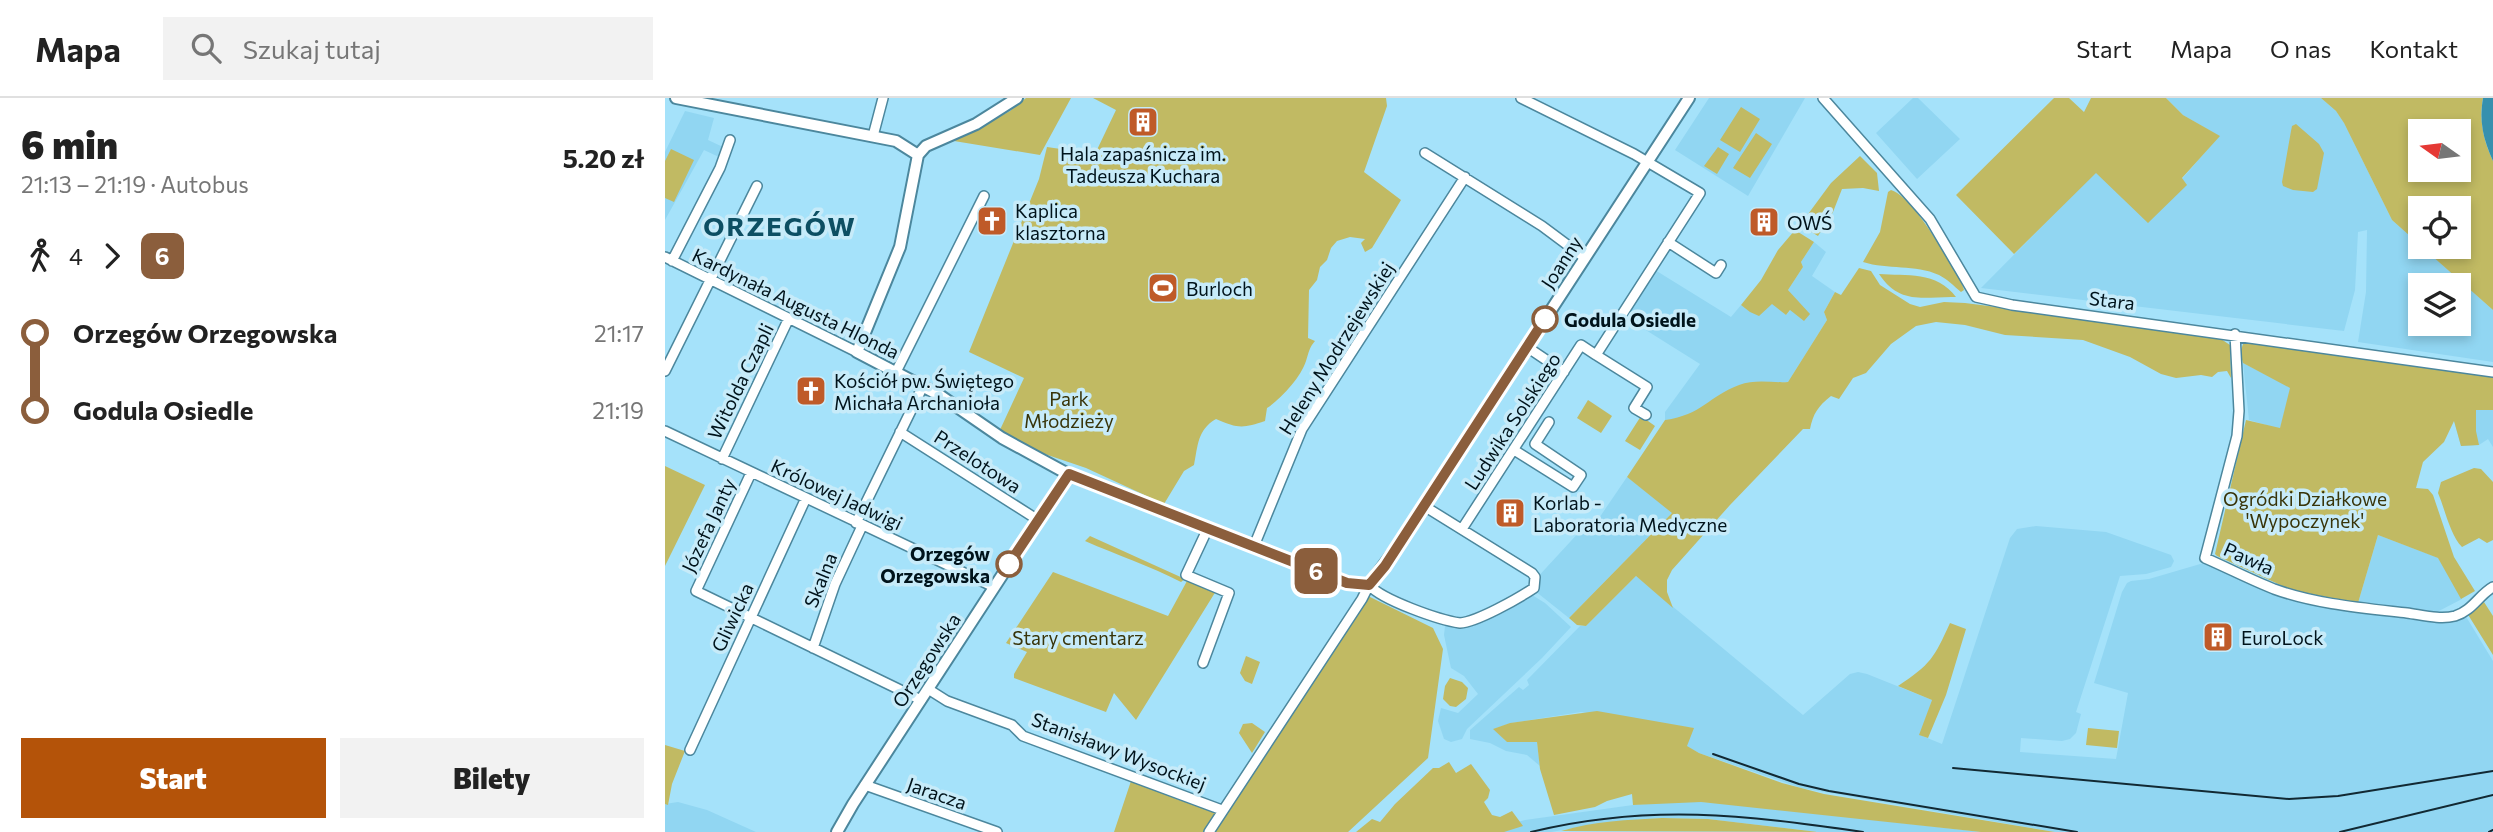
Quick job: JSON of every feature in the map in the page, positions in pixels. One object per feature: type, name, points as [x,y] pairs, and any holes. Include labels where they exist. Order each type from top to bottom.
[{"type":"street","points":[[676,98],[873,136],[922,150],[976,124],[1017,98]]},
{"type":"street","points":[[873,136],[883,98]]},
{"type":"street","points":[[1521,98],[1647,162],[1700,193],[1596,355],[1647,387],[1634,408],[1646,415]]},
{"type":"street","name":"Joanny","points":[[1369,585],[1385,566],[1689,98]]},
{"type":"street","name":"Stara","points":[[1823,98],[1930,219],[1976,297],[2013,305],[2493,372]]},
{"type":"street","points":[[669,259],[720,168],[730,140]]},
{"type":"street","points":[[856,352],[900,247],[922,150]]},
{"type":"street","points":[[1425,153],[1542,226],[1585,258]]},
{"type":"street","name":"Heleny Modrzejewskiej","points":[[1254,546],[1302,429],[1465,177]]},
{"type":"street","points":[[665,371],[757,186]]},
{"type":"street","points":[[896,372],[984,196]]},
{"type":"street","points":[[1668,242],[1716,273],[1721,265]]},
{"type":"street","name":"Kardynała Augusta Hlonda","points":[[669,259],[923,386],[1002,438],[1069,474],[1347,583],[1369,585]]},
{"type":"street","name":"Witolda Czapli","points":[[722,458],[789,318]]},
{"type":"street","name":"Pawła","points":[[2235,334],[2239,411],[2237,436],[2205,558],[2291,594],[2360,607],[2439,617],[2456,616],[2470,608],[2482,593],[2493,587]]},
{"type":"street","name":"Ludwika Solskiego","points":[[1462,529],[1581,345],[1596,355]]},
{"type":"street","points":[[1527,347],[1564,372]]},
{"type":"street","name":"Skalna","points":[[813,648],[859,524],[923,386]]},
{"type":"street","points":[[1514,450],[1573,487],[1581,475],[1535,444],[1549,422]]},
{"type":"street","name":"Królowej Jadwigi","points":[[665,431],[994,587]]},
{"type":"street","name":"Przelotowa","points":[[900,432],[1038,520]]},
{"type":"street","name":"Józefa Janty","points":[[751,472],[696,591],[751,618]]},
{"type":"street","name":"Orzegowska","points":[[838,832],[865,785],[1069,474]]},
{"type":"street","name":"Gliwicka","points":[[690,750],[806,498]]},
{"type":"street","points":[[1209,832],[1362,600],[1369,585],[1375,593],[1388,599],[1460,623],[1468,623],[1532,590],[1535,583],[1532,573],[1424,506]]},
{"type":"street","points":[[1203,663],[1229,593],[1186,575],[1208,528]]},
{"type":"street","points":[[751,618],[921,700]]},
{"type":"street","name":"Stanisławy Wysockiej","points":[[928,689],[947,701],[1012,725],[1023,736],[1222,810]]},
{"type":"street","name":"Jaracza","points":[[865,785],[997,832]]},
{"type":"shaded area","points":[[1709,98],[1805,98],[1748,196],[1675,150]]},
{"type":"shaded area","points":[[1913,98],[1918,98],[1960,139],[1917,179],[1876,133]]},
{"type":"shaded area","points":[[2166,98],[2321,98],[2336,111],[2344,123],[2392,220],[2408,234],[2408,259],[2436,259],[2451,273],[2408,273],[2408,336],[2471,336],[2471,290],[2493,310],[2493,362],[2358,342],[2366,292],[2367,230],[2358,232],[2355,290],[2344,331],[1981,288],[2096,172],[2186,184],[2182,179],[2219,136],[2183,115]]},
{"type":"shaded area","points":[[2483,98],[2493,98],[2493,161],[2483,130]]},
{"type":"shaded area","points":[[685,111],[714,118],[708,140],[723,147],[719,157],[704,150],[665,220],[665,152]]},
{"type":"shaded area","points":[[1814,242],[1826,252],[1812,276],[1835,292],[1824,312],[1827,320],[1788,382],[1739,385],[1695,413],[1665,420],[1665,412],[1700,364],[1625,317],[1655,270],[1731,317],[1741,305],[1755,313],[1772,303],[1786,315],[1798,302],[1788,290],[1803,267],[1801,262]]},
{"type":"shaded area","points":[[2243,363],[2291,387],[2280,429],[2249,420]]},
{"type":"shaded area","points":[[2493,403],[2493,447],[2488,439],[2479,445],[2461,446],[2453,417]]},
{"type":"shaded area","points":[[1627,477],[1673,512],[1569,618],[1535,591],[1534,581],[1582,529],[1593,527]]},
{"type":"shaded area","points":[[2036,526],[2106,532],[2171,555],[2174,561],[2171,567],[2146,574],[2120,576],[2076,712],[2081,714],[2076,733],[2070,739],[2062,741],[2021,738],[2020,752],[2116,759],[2128,693],[2094,683],[2122,592],[2131,581],[2149,579],[2207,562],[2278,593],[2443,617],[2462,610],[2493,661],[2493,832],[2055,832],[1801,788],[1699,753],[1686,746],[1693,728],[1581,712],[1511,723],[1494,729],[1507,742],[1537,742],[1540,766],[1527,755],[1470,739],[1470,730],[1519,687],[1523,690],[1529,685],[1527,680],[1580,626],[1586,626],[1636,576],[1803,715],[1850,674],[1858,672],[1932,700],[1920,735],[1942,744],[2010,538],[2017,529]]},
{"type":"shaded area","points":[[2378,535],[2444,560],[2462,599],[2437,612],[2358,603]]},
{"type":"shaded area","points":[[1532,595],[1571,627],[1467,729],[1462,739],[1451,742],[1444,739],[1438,721],[1441,708],[1458,713],[1478,694],[1464,676],[1451,668],[1444,635],[1445,626],[1468,626]]},
{"type":"shaded area","points":[[1685,801],[1734,804],[1981,832],[1818,832],[1708,819],[1662,818],[1610,822],[1551,832],[1479,832],[1525,820],[1633,805]]},
{"type":"shaded area","points":[[678,802],[707,810],[756,832],[665,832],[665,804]]},
{"type":"green space","points":[[1026,98],[1071,98],[1040,155],[954,141],[1010,111]]},
{"type":"green space","name":"Park Młodzieży","points":[[1093,98],[1386,98],[1387,106],[1364,172],[1401,200],[1372,248],[1365,252],[1361,243],[1365,239],[1350,237],[1337,241],[1331,248],[1327,260],[1320,267],[1317,280],[1309,290],[1308,338],[1315,341],[1295,381],[1267,408],[1265,421],[1241,426],[1216,419],[1210,423],[1199,439],[1194,465],[1184,471],[1164,504],[1086,468],[1030,449],[999,432],[1024,378],[969,352],[1039,179],[1047,147],[1095,154],[1116,110]]},
{"type":"green space","points":[[2054,98],[2069,98],[2084,112],[2091,98],[2166,98],[2183,115],[2220,136],[2182,178],[2187,185],[2148,223],[2096,173],[2014,254],[1956,195]]},
{"type":"green space","points":[[2321,98],[2483,98],[2483,130],[2493,161],[2493,310],[2471,290],[2471,273],[2451,273],[2436,259],[2471,259],[2471,196],[2408,196],[2408,234],[2392,220],[2336,111]]},
{"type":"green space","points":[[1741,107],[1760,119],[1740,152],[1720,140]]},
{"type":"green space","points":[[2296,124],[2319,144],[2324,153],[2317,189],[2313,192],[2293,190],[2283,186],[2282,182],[2292,126]]},
{"type":"green space","points":[[1756,133],[1772,144],[1750,178],[1733,168]]},
{"type":"green space","points":[[1718,147],[1729,154],[1717,174],[1704,166]]},
{"type":"green space","points":[[671,149],[694,160],[674,202],[665,198],[665,161]]},
{"type":"green space","points":[[1860,156],[1877,173],[1879,191],[1863,188],[1842,189],[1833,212],[1818,236],[1800,225],[1831,183]]},
{"type":"green space","points":[[1891,190],[1900,195],[1920,216],[1964,290],[1961,292],[1945,278],[1930,272],[1863,262],[1880,232],[1888,192]]},
{"type":"green space","points":[[1795,230],[1814,242],[1801,262],[1803,267],[1788,290],[1810,314],[1804,321],[1790,310],[1786,315],[1772,304],[1759,316],[1750,312],[1741,305],[1761,280],[1778,250]]},
{"type":"green space","points":[[1859,268],[1871,271],[1880,285],[1910,304],[1920,307],[1944,302],[1965,303],[2215,335],[2230,345],[2231,378],[2227,371],[2218,372],[2212,377],[2201,375],[2176,378],[2083,340],[2005,335],[1965,325],[1936,322],[1916,326],[1891,344],[1866,373],[1853,378],[1839,399],[1831,396],[1823,403],[1810,429],[1803,429],[1672,570],[1667,580],[1667,592],[1673,608],[1636,576],[1586,626],[1577,625],[1569,618],[1672,513],[1627,477],[1665,420],[1697,410],[1720,394],[1745,383],[1788,382],[1827,320],[1824,312],[1835,292],[1841,295]]},
{"type":"green space","points":[[1879,274],[1921,276],[1940,283],[1956,297],[1924,298],[1904,295],[1887,284]]},
{"type":"green space","name":"Ogródki Działkowe 'Wypoczynek'","points":[[2244,341],[2402,361],[2493,377],[2493,410],[2476,410],[2479,445],[2461,446],[2454,421],[2444,442],[2423,462],[2416,488],[2428,489],[2433,495],[2454,557],[2475,591],[2461,599],[2438,558],[2378,535],[2358,603],[2291,590],[2215,554],[2246,420],[2280,428],[2290,388],[2243,363],[2240,353]]},
{"type":"green space","points":[[1588,400],[1612,416],[1601,433],[1577,418]]},
{"type":"green space","points":[[1641,416],[1655,426],[1640,450],[1625,441]]},
{"type":"green space","points":[[665,466],[705,485],[665,566]]},
{"type":"green space","points":[[2474,468],[2481,469],[2493,482],[2493,540],[2487,543],[2479,538],[2462,547],[2451,529],[2438,493],[2441,482]]},
{"type":"green space","points":[[1090,536],[1185,579],[1181,582],[1085,541]]},
{"type":"green space","name":"Stary cmentarz","points":[[1053,572],[1168,616],[1187,581],[1216,591],[1136,720],[1114,693],[1106,712],[1014,678],[1027,652],[1006,643]]},
{"type":"green space","points":[[1368,596],[1433,628],[1443,649],[1428,758],[1348,832],[1114,832],[1132,778],[1171,797],[1225,816]]},
{"type":"green space","points":[[2484,602],[2493,616],[2493,655],[2467,613]]},
{"type":"green space","points":[[1950,623],[1966,629],[1946,695],[1928,738],[1919,735],[1932,700],[1898,686],[1918,672],[1930,659]]},
{"type":"green space","points":[[1246,656],[1260,662],[1252,684],[1245,681],[1240,673]]},
{"type":"green space","points":[[1450,678],[1462,682],[1468,688],[1466,699],[1456,707],[1450,706],[1443,699],[1445,686]]},
{"type":"green space","points":[[1597,711],[1694,728],[1687,746],[1699,753],[1782,783],[1824,794],[2055,832],[1981,832],[1701,802],[1633,805],[1632,794],[1595,807],[1554,815],[1540,769],[1537,742],[1507,742],[1493,729],[1510,723]]},
{"type":"green space","points":[[1252,723],[1265,732],[1252,753],[1239,733],[1243,724]]},
{"type":"green space","points":[[2088,728],[2119,731],[2117,748],[2086,745]]},
{"type":"green space","points":[[665,745],[685,751],[672,784],[668,805],[665,804]]},
{"type":"green space","points":[[1449,762],[1456,773],[1471,764],[1490,790],[1484,802],[1492,815],[1500,817],[1512,811],[1523,826],[1504,832],[1356,832],[1372,819],[1380,822],[1433,768],[1439,768]]},
{"type":"green space","points":[[1662,818],[1708,819],[1818,832],[1561,831],[1598,823]]},
{"type":"railway","points":[[1713,754],[1799,784],[1829,791],[2077,832]]},
{"type":"railway","points":[[1953,768],[2289,799],[2338,796],[2493,771]]},
{"type":"railway","points":[[2340,832],[2493,795]]},
{"type":"railway","points":[[1531,832],[1616,817],[1657,815],[1737,817],[1863,832]]},
{"type":"railway","points":[[2489,832],[2493,830]]},
{"type":"bus line","name":"6","points":[[1009,564],[1069,474],[1347,583],[1369,585],[1385,566],[1545,319]]},
{"type":"place","name":"Hala zapaśnicza im. Tadeusza Kuchara","points":[[1143,122]]},
{"type":"place","name":"Kaplica klasztorna","points":[[992,221]]},
{"type":"place","name":"OWŚ","points":[[1764,222]]},
{"type":"place","name":"Burloch","points":[[1163,288]]},
{"type":"place","name":"Godula Osiedle","points":[[1545,319]]},
{"type":"place","name":"Kościół pw. Świętego Michała Archanioła","points":[[811,391]]},
{"type":"place","name":"Korlab - Laboratoria Medyczne","points":[[1510,513]]},
{"type":"place","name":"Orzegów Orzegowska","points":[[1009,564]]},
{"type":"place","name":"EuroLock","points":[[2218,637]]},
{"type":"district","name":"ORZEGÓW","points":[[780,225]]}]
